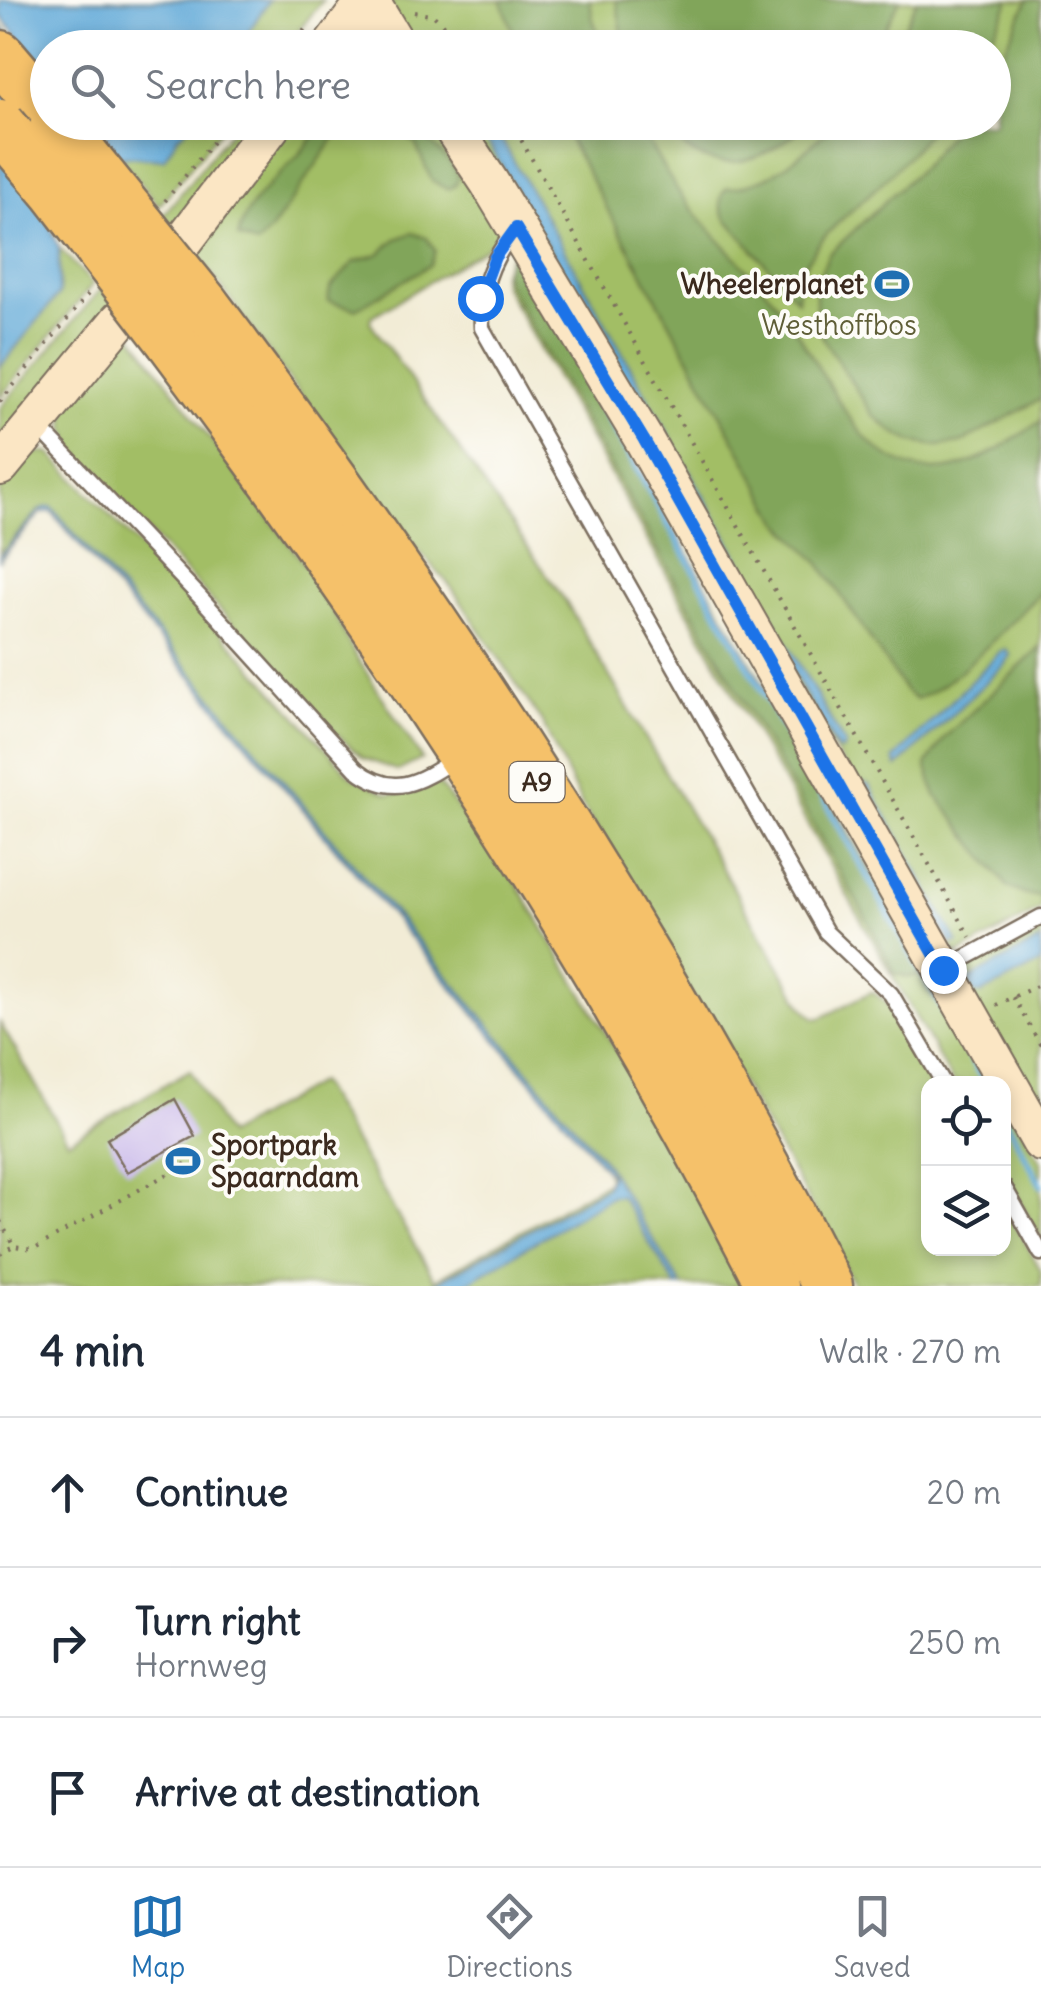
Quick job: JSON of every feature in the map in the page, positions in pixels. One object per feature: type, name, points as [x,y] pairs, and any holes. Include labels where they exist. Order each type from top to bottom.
[{"type":"highway","points":[[0,56],[30,91]]},
{"type":"highway","name":"A9","points":[[0,125],[55,190],[302,435],[489,705],[686,1028],[777,1188],[827,1286]]},
{"type":"highway","name":"A9","points":[[68,140],[187,322],[270,471],[462,755],[566,919],[727,1198],[772,1286]]},
{"type":"street","points":[[185,239],[260,140]]},
{"type":"street","points":[[460,140],[644,440],[1041,1142]]},
{"type":"street","points":[[0,466],[120,320]]},
{"type":"lane","points":[[516,228],[495,257],[480,298],[482,328],[826,932],[892,994],[939,1076]]},
{"type":"lane","points":[[37,425],[370,780],[406,786],[462,755]]},
{"type":"lane","points":[[943,970],[1041,917]]},
{"type":"lane","points":[[1011,1200],[1041,1253]]},
{"type":"path","points":[[378,17],[422,12],[450,30]]},
{"type":"path","points":[[521,140],[978,951]]},
{"type":"path","points":[[970,1019],[1041,984]]},
{"type":"path","points":[[1013,997],[1041,1046]]},
{"type":"path","points":[[0,1254],[14,1246],[33,1249],[198,1156]]},
{"type":"path","points":[[0,1221],[14,1246]]},
{"type":"green space","points":[[0,0],[323,0],[299,30],[30,30],[30,51],[0,15]]},
{"type":"green space","name":"Westhoffbos","points":[[389,0],[1041,0],[1041,909],[957,955],[469,140],[1011,140],[1011,30],[401,30]]},
{"type":"green space","points":[[501,0],[590,0],[597,30],[512,30]]},
{"type":"green space","points":[[616,0],[900,0],[884,30],[622,30]]},
{"type":"green space","points":[[917,0],[1010,0],[995,30],[903,30]]},
{"type":"green space","points":[[1028,0],[1041,0],[1041,399],[961,443],[938,446],[913,442],[873,415],[824,340],[816,322],[816,283],[829,254],[922,167],[944,140],[1011,140],[1011,35]]},
{"type":"green space","points":[[106,140],[212,140],[159,206]]},
{"type":"green space","points":[[223,140],[247,140],[0,450],[0,408]]},
{"type":"green space","points":[[274,140],[448,140],[500,227],[495,241],[371,317],[370,322],[566,602],[803,1007],[815,1018],[821,1018],[871,992],[890,1007],[908,1032],[931,1076],[921,1076],[921,1256],[1011,1256],[1011,1217],[1041,1271],[1041,1286],[854,1286],[582,805],[542,722],[451,587],[389,517],[198,255],[201,238]]},
{"type":"green space","points":[[310,140],[333,140],[257,245],[238,237],[253,204]]},
{"type":"green space","points":[[411,140],[428,140],[437,149],[459,177],[455,186],[447,189],[432,181]]},
{"type":"green space","points":[[569,140],[647,140],[681,195],[792,325],[853,422],[889,456],[916,468],[950,469],[983,458],[1041,421],[1041,592],[946,682],[915,699],[906,692],[820,564],[779,521]]},
{"type":"green space","points":[[786,140],[752,158],[733,162],[697,155],[679,142]]},
{"type":"green space","points":[[816,140],[921,140],[814,249],[800,281],[797,300],[726,218],[721,199],[727,188],[773,174]]},
{"type":"green space","points":[[412,233],[427,238],[435,251],[430,265],[356,309],[328,301],[330,288],[354,262],[379,254],[396,239]]},
{"type":"green space","points":[[59,248],[93,284],[0,398],[0,367],[59,294]]},
{"type":"green space","points":[[511,254],[992,1076],[949,1076],[503,284],[502,274]]},
{"type":"green space","points":[[516,255],[925,965],[923,975],[895,974],[507,283],[504,271],[510,256]]},
{"type":"green space","points":[[131,333],[318,582],[354,653],[422,759],[398,771],[363,758],[324,723],[75,452],[65,428],[66,405]]},
{"type":"green space","points":[[49,452],[206,616],[351,776],[388,794],[437,782],[513,877],[662,1127],[747,1286],[0,1286],[0,1023],[68,1141],[190,1070],[227,1135],[319,1082],[435,1280],[609,1181],[604,1161],[57,514],[47,507],[39,511],[0,554],[0,485],[30,454]]},
{"type":"green space","points":[[1041,647],[1041,896],[1008,887],[935,794],[926,765],[945,737]]},
{"type":"green space","points":[[1041,924],[1041,1126],[959,975],[964,966]]},
{"type":"green space","points":[[1011,1108],[1041,1161],[1041,1239],[1011,1185]]},
{"type":"water","points":[[0,0],[269,0],[250,30],[30,30],[30,51],[0,15]]},
{"type":"water","points":[[0,24],[30,61],[30,140],[48,140],[50,225],[59,248],[59,294],[0,367]]},
{"type":"water","points":[[106,140],[176,140],[164,159],[120,159]]},
{"type":"water","points":[[487,140],[502,140],[845,745],[842,751]]},
{"type":"water","points":[[52,507],[604,1161],[682,1286],[676,1286],[620,1195],[611,1196],[462,1286],[431,1286],[606,1187],[610,1175],[51,511],[41,513],[0,560],[39,511]]},
{"type":"water","points":[[1006,650],[1010,655],[1004,665],[897,767],[894,759]]},
{"type":"water","points":[[863,783],[869,785],[958,943],[951,943],[860,793]]},
{"type":"water","points":[[1041,940],[1041,963],[981,994],[974,993],[968,980]]},
{"type":"building","points":[[175,1099],[195,1136],[127,1172],[107,1139]]},
{"type":"waterway","points":[[586,379],[980,1076]]},
{"type":"waterway","points":[[1011,1130],[1041,1185]]},
{"type":"place","name":"Wheelerplanet","points":[[892,284]]},
{"type":"place","name":"Sportpark Spaarndam","points":[[183,1161]]},
{"type":"route","points":[[480,298],[495,257],[516,228],[644,440],[943,970]]}]
